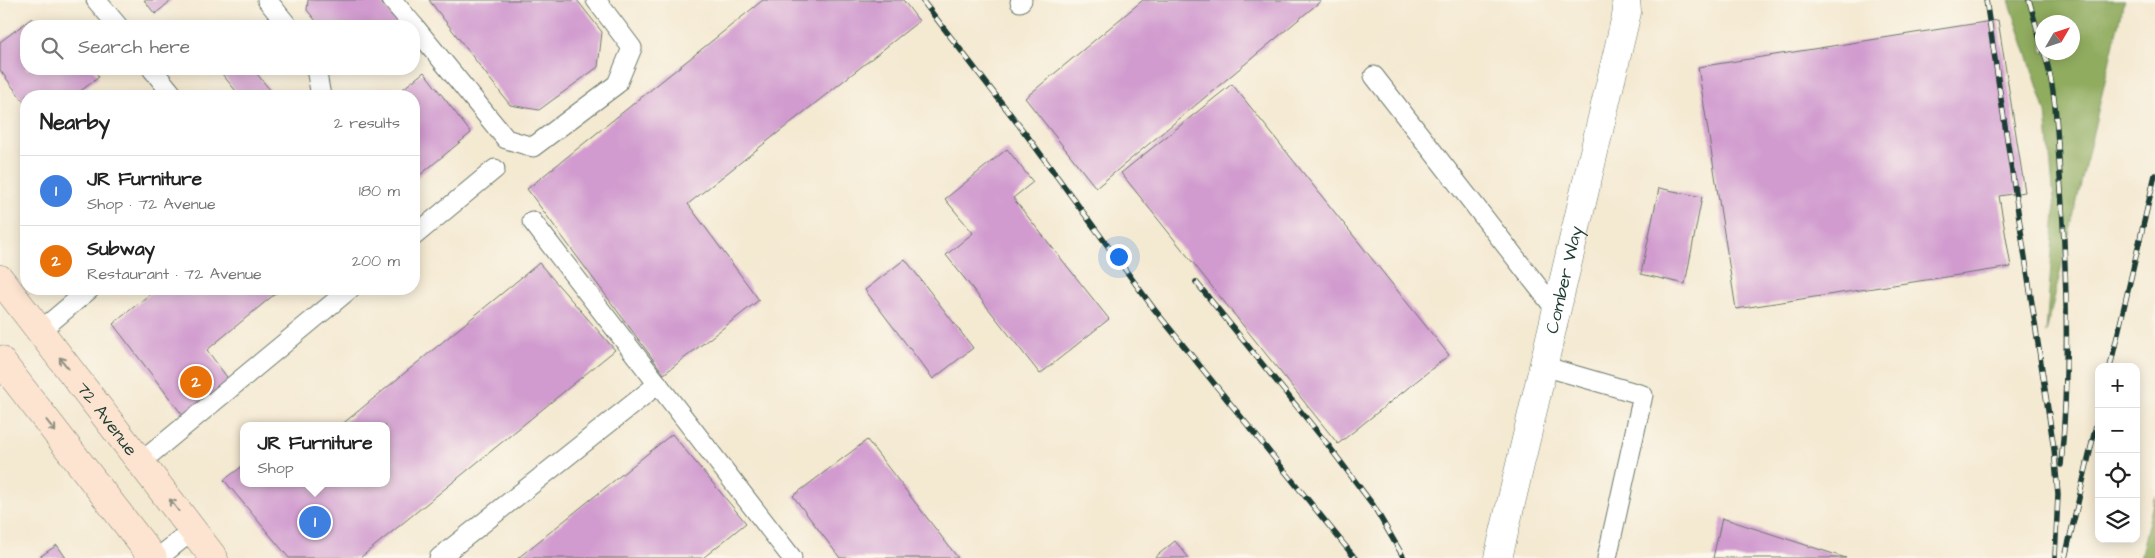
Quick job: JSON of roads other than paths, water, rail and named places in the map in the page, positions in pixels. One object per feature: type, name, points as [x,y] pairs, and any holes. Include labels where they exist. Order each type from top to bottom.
[{"type":"main road","name":"72 Avenue","points":[[0,279],[214,558]]},
{"type":"main road","points":[[0,360],[153,558]]},
{"type":"street","name":"Comber Way","points":[[1498,558],[1627,12],[1626,0]]},
{"type":"lane","points":[[96,0],[113,20]]},
{"type":"lane","points":[[267,0],[283,20]]},
{"type":"lane","points":[[392,0],[409,20]]},
{"type":"lane","points":[[420,33],[506,140],[533,147],[617,84],[632,48],[596,0]]},
{"type":"lane","points":[[157,75],[169,90]]},
{"type":"lane","points":[[317,75],[321,90]]},
{"type":"lane","points":[[1374,76],[1556,310]]},
{"type":"lane","points":[[420,231],[495,169]]},
{"type":"lane","points":[[532,220],[792,558]]},
{"type":"lane","points":[[40,331],[83,295]]},
{"type":"lane","points":[[141,462],[343,295]]},
{"type":"lane","points":[[1543,366],[1643,395],[1607,558]]},
{"type":"lane","points":[[439,558],[658,384]]},
{"type":"lane","points":[[158,558],[193,530]]},
{"type":"railway","points":[[922,0],[1028,137],[1154,309],[1355,558]]},
{"type":"railway","points":[[1986,0],[2054,449],[2058,495],[2055,558]]},
{"type":"railway","points":[[2029,0],[2035,22]]},
{"type":"railway","points":[[2046,60],[2052,83],[2056,114],[2064,248],[2066,393],[2061,465]]},
{"type":"railway","points":[[2111,363],[2155,175]]},
{"type":"railway","points":[[1196,282],[1328,445],[1373,505],[1404,558]]},
{"type":"railway","points":[[2065,558],[2095,430]]},
{"type":"place","name":"Subway","points":[[196,382]]},
{"type":"place","name":"JR Furniture","points":[[315,522]]}]
